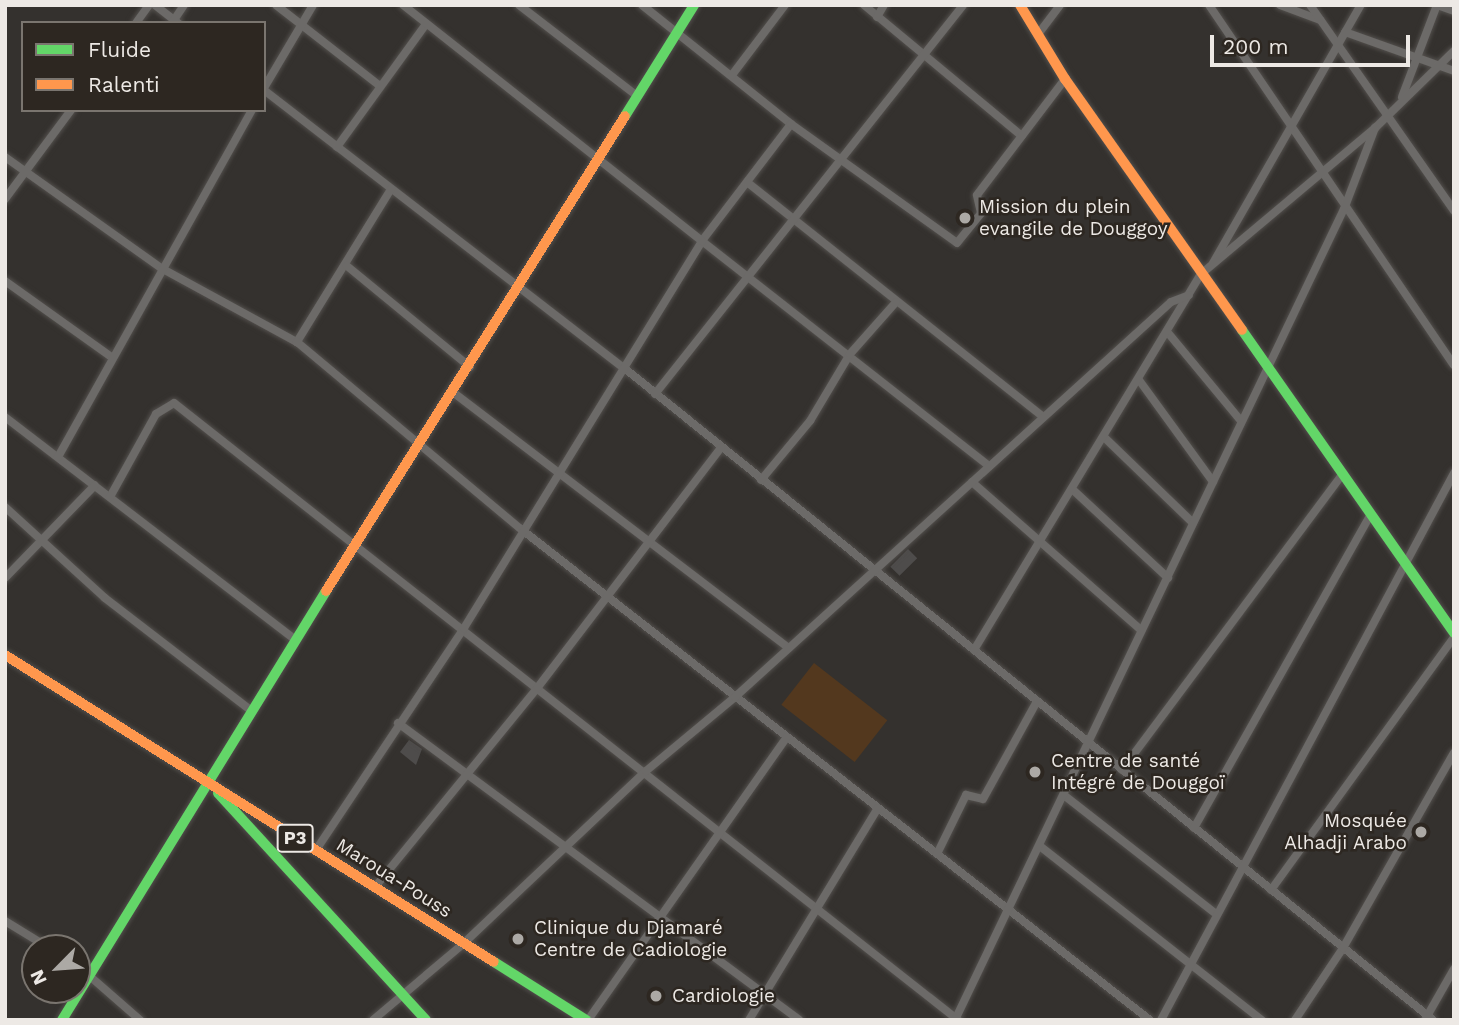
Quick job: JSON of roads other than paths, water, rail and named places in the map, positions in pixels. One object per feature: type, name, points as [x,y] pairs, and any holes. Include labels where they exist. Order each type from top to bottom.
[{"type":"street","points":[[137,21],[149,5]]},
{"type":"street","points":[[155,5],[176,21],[184,5]]},
{"type":"street","points":[[276,5],[380,86]]},
{"type":"street","points":[[266,86],[313,5]]},
{"type":"street","points":[[403,5],[989,466]]},
{"type":"street","points":[[519,5],[637,96]]},
{"type":"street","points":[[642,5],[791,124],[957,243],[981,213],[977,195],[1065,79]]},
{"type":"street","points":[[91,971],[249,709],[417,444],[454,393],[694,5]]},
{"type":"street","points":[[732,75],[785,5]]},
{"type":"street","points":[[864,5],[1022,136]]},
{"type":"street","points":[[877,17],[884,5]]},
{"type":"street","points":[[655,394],[751,279],[963,5]]},
{"type":"street","points":[[1020,5],[1065,79],[1454,635],[1272,890]]},
{"type":"street","points":[[1039,33],[1060,5]]},
{"type":"street","points":[[1209,5],[1320,173],[1454,365]]},
{"type":"street","points":[[1280,5],[1320,20]]},
{"type":"street","points":[[1310,5],[1454,211]]},
{"type":"street","points":[[1213,264],[1289,125],[1362,5]]},
{"type":"street","points":[[1401,101],[1437,5],[1454,11]]},
{"type":"street","points":[[337,147],[426,24]]},
{"type":"street","points":[[1345,32],[1454,71]]},
{"type":"street","points":[[974,650],[1038,541],[1169,334],[1201,274],[1375,128],[1454,51]]},
{"type":"street","points":[[266,91],[623,368],[1428,1018],[1454,969]]},
{"type":"street","points":[[5,199],[70,112]]},
{"type":"street","points":[[58,457],[110,356],[251,112]]},
{"type":"street","points":[[316,850],[398,723],[464,628],[557,471],[702,241],[791,124]]},
{"type":"street","points":[[110,497],[156,414],[174,403],[646,771],[957,1019],[1091,745],[1141,630],[1266,367],[1345,209],[1375,128]]},
{"type":"street","points":[[5,157],[160,268],[297,342],[522,529],[609,594],[735,697],[1150,1020]]},
{"type":"street","points":[[747,182],[1043,416]]},
{"type":"street","points":[[297,342],[347,266],[391,189]]},
{"type":"street","points":[[347,266],[470,367]]},
{"type":"street","points":[[5,281],[110,356]]},
{"type":"street","points":[[373,1020],[400,994],[464,943],[646,771],[735,697],[1171,302],[1189,295]]},
{"type":"street","points":[[761,480],[810,421],[850,354],[896,302]]},
{"type":"street","points":[[1169,334],[1241,421]]},
{"type":"street","points":[[1139,380],[1213,482]]},
{"type":"street","points":[[454,393],[789,648]]},
{"type":"street","points":[[5,417],[294,639]]},
{"type":"street","points":[[1105,438],[1193,523]]},
{"type":"street","points":[[375,887],[538,687],[721,448]]},
{"type":"street","points":[[1122,770],[1343,473]]},
{"type":"street","points":[[1161,1020],[1404,561],[1454,473]]},
{"type":"street","points":[[972,482],[1141,630]]},
{"type":"street","points":[[5,578],[95,485]]},
{"type":"street","points":[[1072,489],[1168,578]]},
{"type":"street","points":[[5,507],[104,598],[249,709]]},
{"type":"street","points":[[1194,828],[1371,513]]},
{"type":"street","name":"Maroua-Pouss","points":[[5,655],[218,793],[316,850],[587,1020]]},
{"type":"street","points":[[937,854],[966,796],[983,799],[1037,701]]},
{"type":"street","points":[[398,723],[470,773],[799,1020]]},
{"type":"street","points":[[587,1020],[787,737]]},
{"type":"street","points":[[1295,1020],[1343,948],[1454,753]]},
{"type":"street","points":[[218,793],[426,1020]]},
{"type":"street","points":[[1065,796],[1216,914]]},
{"type":"street","points":[[749,1020],[878,808]]},
{"type":"street","points":[[1041,847],[1262,1020]]},
{"type":"street","points":[[5,921],[26,934]]},
{"type":"street","points":[[91,974],[140,1020]]},
{"type":"street","points":[[62,1020],[72,1004]]},
{"type":"place","name":"Mission du plein evangile de Douggoy","points":[[965,218]]},
{"type":"place","name":"Centre de santé Intégré de Douggoï","points":[[1035,772]]},
{"type":"place","name":"Mosquée Alhadji Arabo","points":[[1421,832]]},
{"type":"place","name":"Clinique du Djamaré Centre de Cadiologie","points":[[518,939]]},
{"type":"place","name":"Cardiologie","points":[[656,996]]}]
